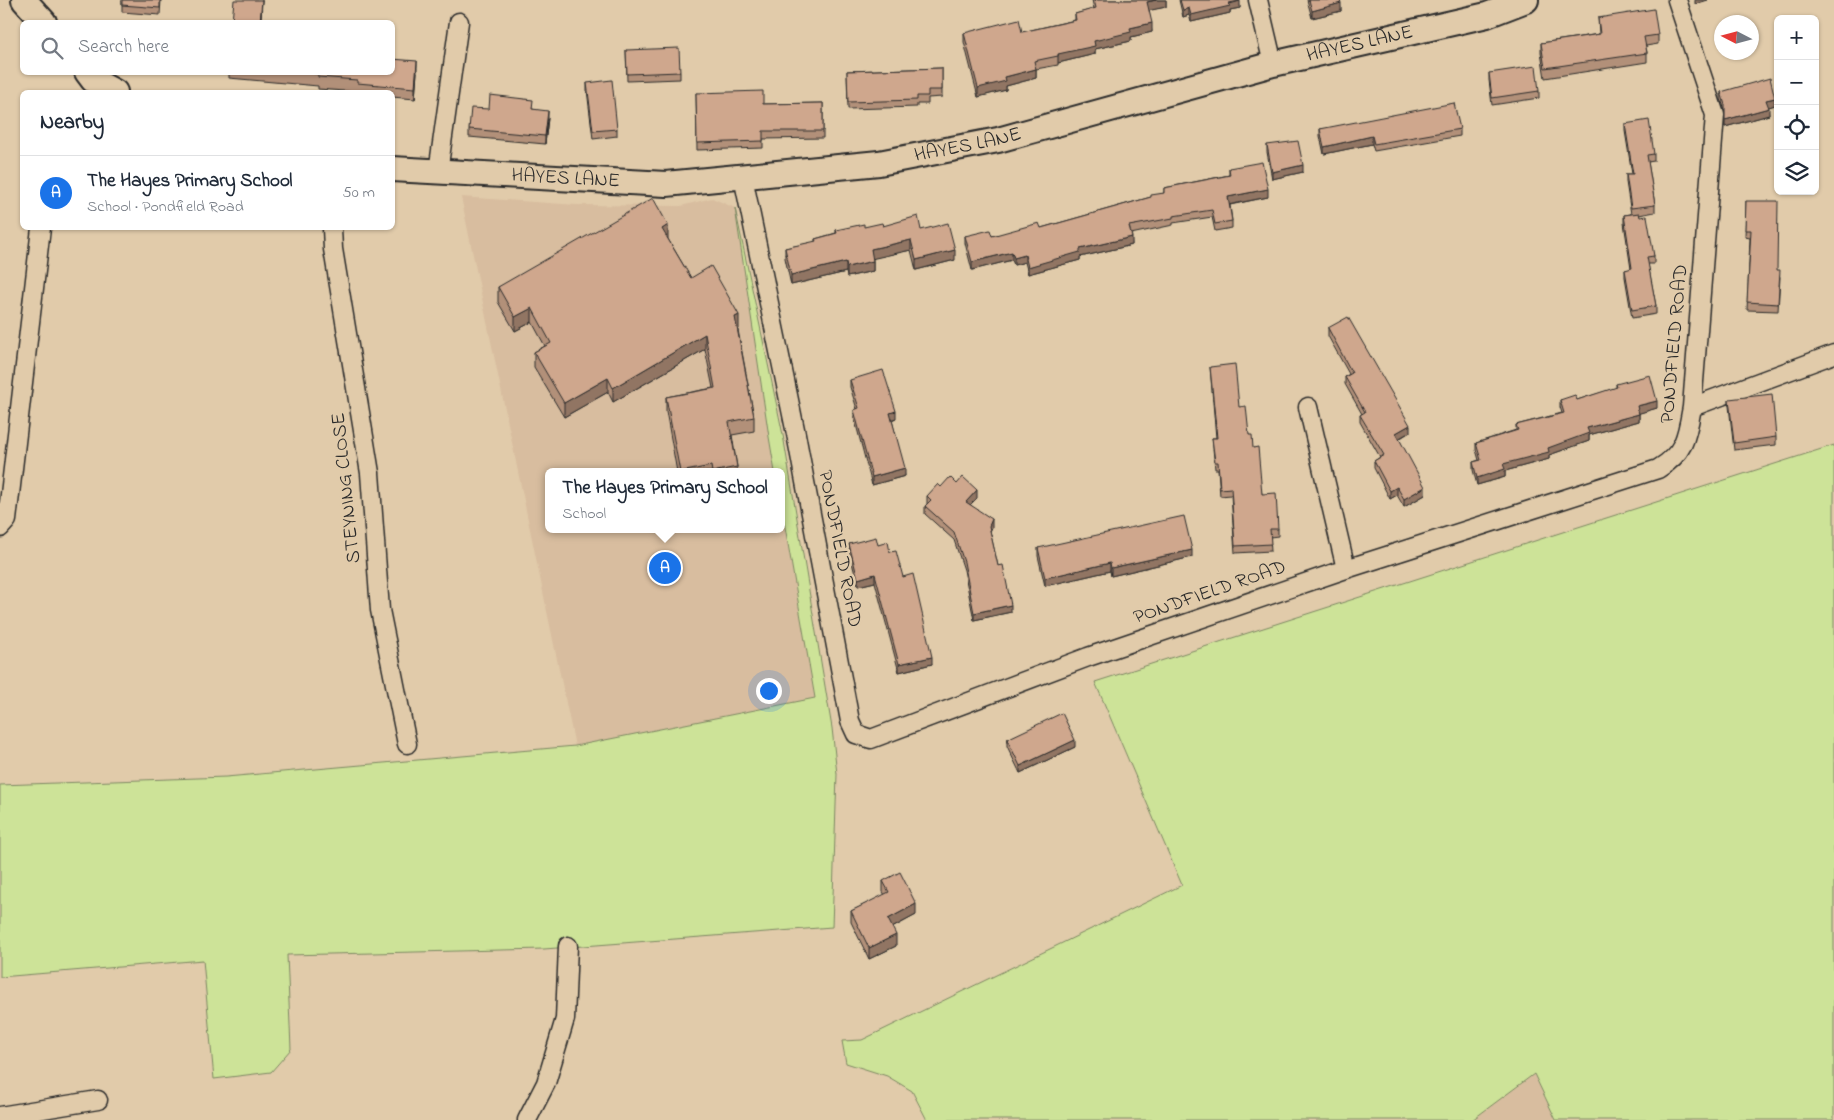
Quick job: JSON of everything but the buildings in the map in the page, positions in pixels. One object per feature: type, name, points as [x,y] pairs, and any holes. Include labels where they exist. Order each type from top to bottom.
[{"type":"street","points":[[24,0],[42,20]]},
{"type":"street","points":[[1258,0],[1273,64]]},
{"type":"street","name":"HAYES LANE","points":[[395,169],[666,184],[879,163],[998,140],[1273,64],[1487,15],[1526,0]]},
{"type":"street","name":"PONDFIELD ROAD","points":[[743,177],[796,434],[850,721],[856,734],[871,739],[1088,657],[1346,569],[1658,469],[1671,461],[1681,449],[1688,435],[1692,407],[1715,115],[1677,0]]},
{"type":"street","points":[[438,172],[459,22]]},
{"type":"street","points":[[89,82],[110,90]]},
{"type":"street","points":[[0,528],[7,520],[41,230]]},
{"type":"street","name":"STEYNING CLOSE","points":[[332,230],[335,258],[370,473],[380,610],[407,744]]},
{"type":"street","points":[[1692,407],[1834,354]]},
{"type":"street","points":[[1308,407],[1346,569]]},
{"type":"street","points":[[527,1120],[546,1083],[565,1019],[568,946]]},
{"type":"street","points":[[0,1116],[98,1100]]},
{"type":"shaded area","points":[[461,197],[577,205],[681,206],[712,198],[735,208],[774,468],[545,468],[545,533],[785,533],[785,527],[815,698],[575,746]]},
{"type":"shaded area","points":[[1534,1074],[1556,1120],[1472,1120]]},
{"type":"green space","points":[[735,208],[783,435],[832,728],[837,774],[832,927],[544,949],[287,955],[291,1049],[271,1072],[214,1079],[203,960],[0,977],[0,785],[226,777],[575,746],[815,698],[785,527],[785,468],[774,468]]},
{"type":"green space","points":[[1834,445],[1834,1120],[1556,1120],[1534,1074],[1472,1120],[927,1120],[912,1091],[887,1076],[846,1063],[842,1041],[862,1040],[1182,885],[1095,682]]},
{"type":"place","name":"The Hayes Primary School","points":[[665,568]]}]
